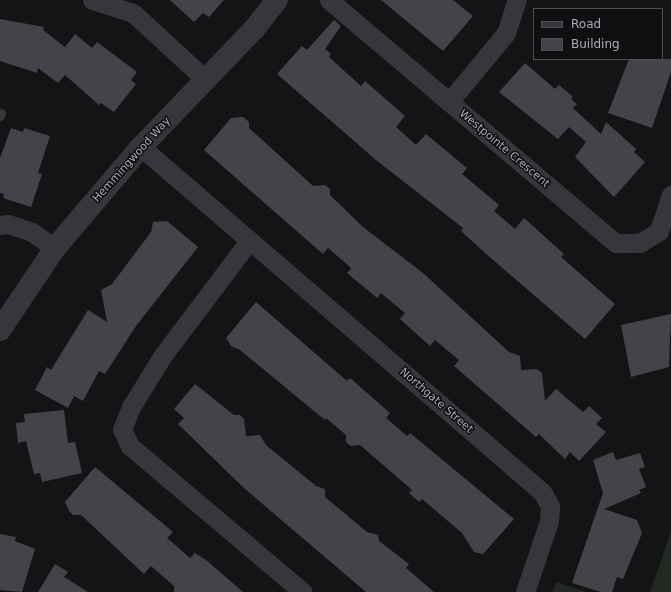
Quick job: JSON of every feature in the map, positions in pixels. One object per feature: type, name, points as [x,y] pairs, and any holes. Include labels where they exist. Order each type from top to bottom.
[{"type":"street","points":[[92,0],[133,13],[206,80]]},
{"type":"street","name":"Hemmingwood Way","points":[[0,330],[56,248],[141,147],[255,28],[277,0]]},
{"type":"street","name":"Westpointe Crescent","points":[[329,0],[616,242],[640,243],[659,231],[671,195]]},
{"type":"street","points":[[449,102],[506,33],[517,0]]},
{"type":"street","name":"Northgate Street","points":[[141,147],[542,492],[550,506],[550,521],[525,592]]},
{"type":"street","points":[[0,225],[8,224],[32,232],[56,248]]},
{"type":"street","points":[[249,241],[163,355],[131,407],[122,429],[130,446],[303,592]]},
{"type":"shaded area","points":[[671,531],[671,592],[650,592]]},
{"type":"shaded area","points":[[556,582],[587,592],[553,592]]},
{"type":"building","points":[[170,0],[224,0],[209,17],[203,13],[194,22]]},
{"type":"building","points":[[381,0],[453,0],[473,16],[443,51]]},
{"type":"building","points":[[0,19],[44,27],[43,30],[65,47],[75,34],[92,48],[97,42],[137,72],[131,80],[136,84],[114,112],[101,103],[99,105],[65,75],[58,83],[38,68],[37,73],[0,61]]},
{"type":"building","points":[[334,20],[341,26],[325,49],[331,54],[329,57],[361,86],[365,81],[405,116],[396,127],[416,145],[426,134],[467,168],[462,174],[499,205],[494,211],[515,229],[524,218],[564,254],[561,257],[615,304],[585,339],[485,253],[461,231],[463,228],[376,160],[277,74],[302,46],[307,50]]},
{"type":"building","points":[[671,59],[671,72],[652,128],[608,113],[629,60]]},
{"type":"building","points":[[525,63],[555,89],[559,85],[573,97],[571,99],[577,104],[573,108],[601,134],[606,122],[636,149],[634,152],[645,162],[614,197],[575,157],[586,142],[569,127],[558,139],[499,92]]},
{"type":"building","points":[[243,117],[249,122],[249,128],[313,186],[325,185],[330,189],[330,195],[363,227],[423,273],[509,352],[520,356],[521,370],[537,369],[542,373],[545,401],[556,389],[583,412],[589,406],[602,418],[596,424],[606,432],[579,461],[570,452],[565,459],[539,434],[536,437],[454,366],[459,360],[435,340],[430,346],[400,319],[405,313],[381,293],[377,298],[347,273],[351,269],[349,266],[328,248],[323,254],[204,150],[231,118]]},
{"type":"building","points":[[11,128],[23,132],[24,128],[50,136],[38,173],[42,174],[31,207],[3,198],[4,194],[0,193],[0,158]]},
{"type":"building","points":[[167,221],[198,247],[136,326],[105,374],[99,371],[83,401],[74,396],[68,408],[35,390],[47,367],[51,370],[88,310],[107,322],[101,290],[112,284],[151,232],[153,222]]},
{"type":"building","points":[[256,302],[347,381],[350,378],[390,413],[386,418],[407,436],[410,433],[514,519],[483,554],[474,552],[462,533],[422,499],[419,502],[409,493],[412,490],[360,445],[351,446],[346,442],[346,435],[326,418],[325,420],[240,350],[231,346],[226,338]]},
{"type":"building","points":[[671,314],[669,367],[631,377],[621,325]]},
{"type":"building","points":[[195,384],[234,415],[240,415],[244,419],[246,436],[260,435],[266,445],[316,486],[325,489],[325,497],[367,532],[378,535],[379,541],[409,564],[406,568],[434,592],[366,592],[245,489],[178,424],[184,418],[174,409]]},
{"type":"building","points":[[64,410],[68,443],[75,442],[82,473],[42,482],[40,473],[34,474],[26,441],[18,443],[16,423],[25,422],[24,414]]},
{"type":"building","points":[[613,452],[616,460],[640,453],[645,467],[639,469],[646,487],[639,490],[641,493],[604,509],[637,520],[642,533],[623,579],[617,577],[612,592],[601,592],[572,583],[603,493],[593,460]]},
{"type":"building","points":[[95,467],[173,532],[167,538],[190,558],[195,553],[206,560],[243,592],[174,592],[174,586],[151,566],[144,574],[81,515],[73,515],[69,511],[65,502]]},
{"type":"building","points":[[0,534],[16,537],[15,541],[35,549],[22,592],[0,590]]},
{"type":"building","points":[[55,564],[68,572],[64,577],[88,592],[38,592]]}]
